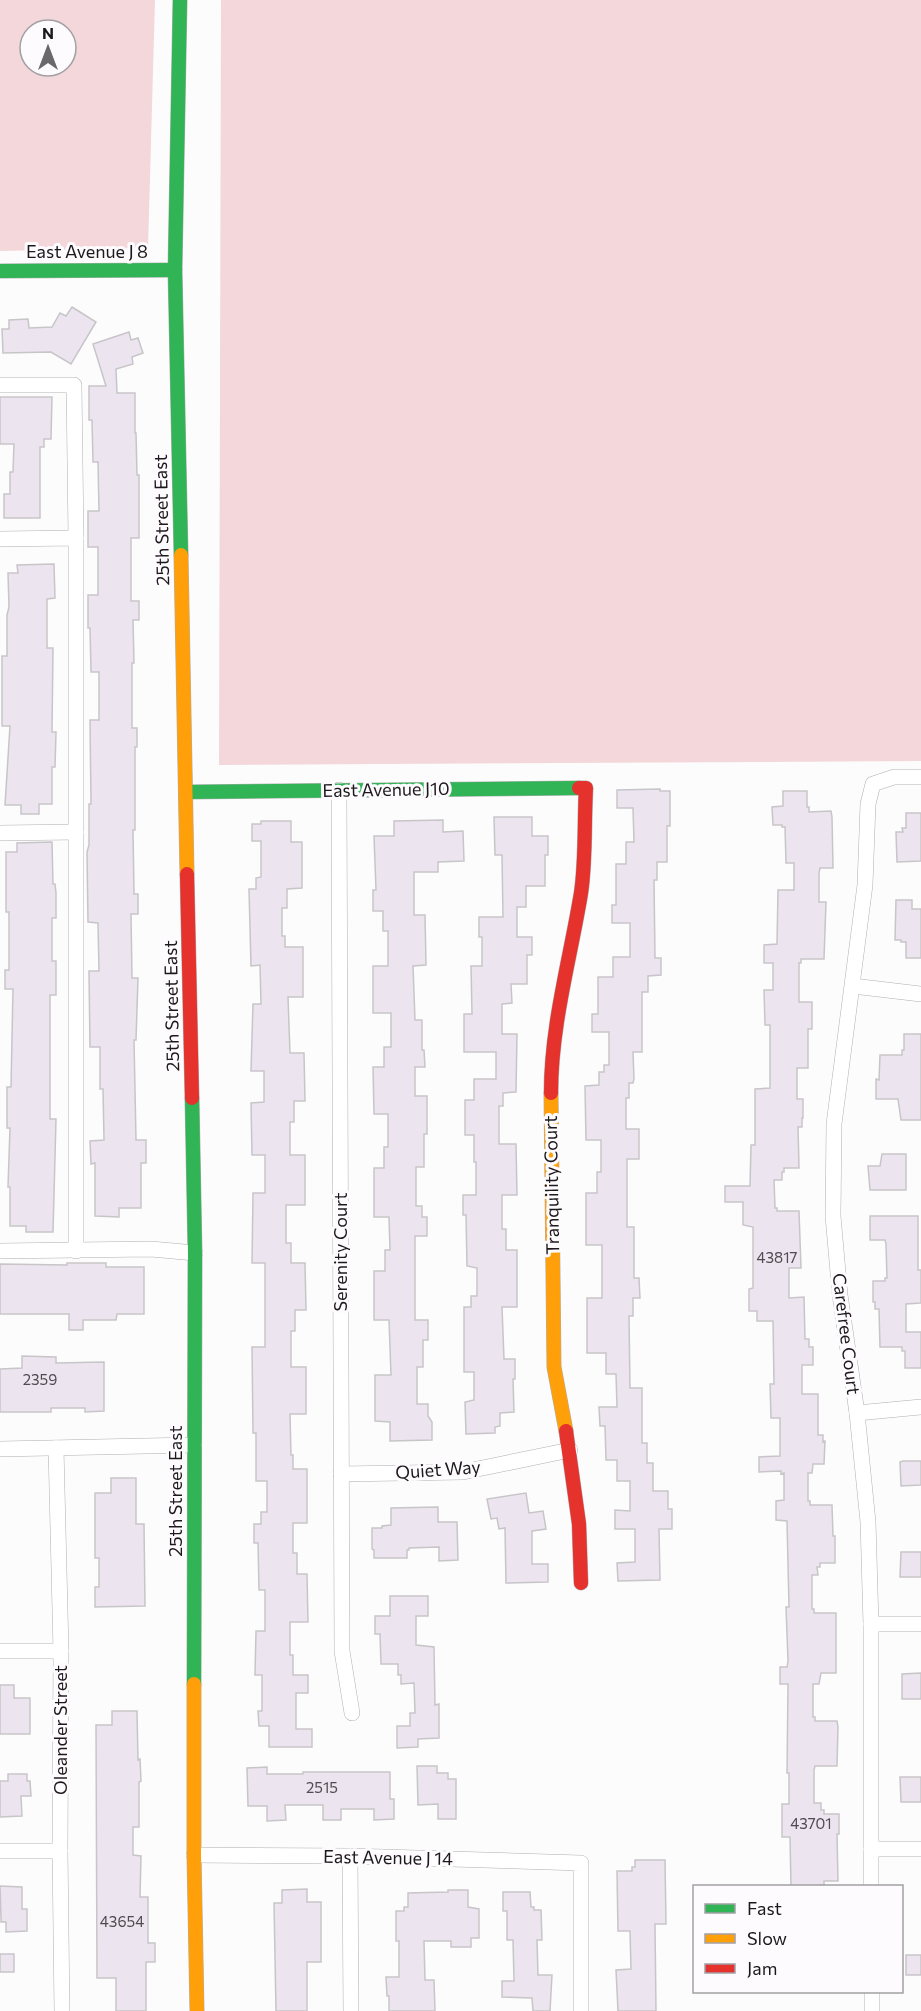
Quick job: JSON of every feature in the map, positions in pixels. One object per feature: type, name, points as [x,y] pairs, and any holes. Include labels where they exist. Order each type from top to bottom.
[{"type":"street","name":"25th Street East","points":[[180,0],[175,270],[195,1253],[194,1855],[197,2011]]},
{"type":"street","name":"East Avenue J 8","points":[[0,271],[175,270]]},
{"type":"street","points":[[0,385],[74,384],[76,1251]]},
{"type":"street","points":[[0,539],[76,538]]},
{"type":"street","name":"Carefree Court","points":[[871,1885],[871,1624],[868,1522],[840,1295],[833,1216],[834,1124],[865,885],[868,804],[873,784],[894,777],[921,777]]},
{"type":"street","name":"East Avenue J10","points":[[186,792],[586,788]]},
{"type":"street","name":"Tranquility Court","points":[[581,1583],[579,1524],[570,1450],[554,1367],[551,1064],[562,990],[581,891],[586,788]]},
{"type":"street","name":"Serenity Court","points":[[339,790],[342,1651],[352,1713]]},
{"type":"street","points":[[0,833],[76,832]]},
{"type":"street","points":[[853,986],[921,994]]},
{"type":"street","points":[[0,1251],[151,1249],[195,1253]]},
{"type":"street","points":[[856,1413],[921,1407]]},
{"type":"street","points":[[0,1449],[194,1445]]},
{"type":"street","name":"Oleander Street","points":[[56,1448],[61,1651],[62,2011]]},
{"type":"street","name":"Quiet Way","points":[[342,1474],[464,1472],[570,1450]]},
{"type":"street","points":[[871,1624],[921,1624]]},
{"type":"street","points":[[0,1651],[61,1651]]},
{"type":"street","points":[[871,1849],[921,1850]]},
{"type":"street","points":[[0,1851],[60,1851]]},
{"type":"street","name":"East Avenue J 14","points":[[194,1855],[350,1856],[581,1863],[581,2011]]},
{"type":"street","points":[[350,1856],[351,2011]]},
{"type":"street","points":[[872,1993],[872,2011]]},
{"type":"shaded area","points":[[0,0],[155,0],[148,248],[0,251]]},
{"type":"shaded area","points":[[221,0],[921,0],[921,761],[219,765]]},
{"type":"building","points":[[72,307],[96,322],[71,364],[51,352],[3,353],[2,329],[9,329],[9,320],[28,319],[29,328],[52,327],[60,313],[66,316]]},
{"type":"building","points":[[129,332],[131,340],[138,338],[143,353],[132,357],[133,364],[116,369],[117,393],[135,393],[137,475],[139,475],[139,538],[131,538],[131,601],[139,601],[139,620],[133,620],[134,663],[132,663],[132,728],[137,728],[135,830],[133,830],[134,894],[138,894],[138,914],[131,914],[132,978],[138,978],[136,1040],[134,1040],[136,1140],[146,1140],[146,1163],[141,1163],[141,1208],[119,1208],[119,1217],[95,1216],[95,1163],[91,1164],[90,1141],[104,1140],[103,1089],[100,1089],[100,1047],[90,1047],[89,971],[99,971],[98,923],[88,922],[87,852],[89,804],[91,804],[90,720],[99,720],[99,672],[91,672],[88,595],[98,595],[98,547],[88,547],[88,511],[99,511],[98,462],[93,462],[89,386],[106,386],[93,344]]},
{"type":"building","points":[[0,397],[52,397],[51,439],[44,439],[44,447],[40,447],[40,518],[4,518],[4,494],[10,494],[14,444],[0,444]]},
{"type":"building","points":[[54,564],[55,598],[47,599],[47,648],[53,648],[52,732],[56,732],[55,767],[52,767],[52,804],[39,804],[39,814],[21,814],[21,805],[5,805],[10,726],[2,726],[2,656],[7,656],[8,573],[18,573],[17,565]]},
{"type":"building","points":[[660,789],[660,791],[670,791],[667,862],[657,862],[657,880],[654,880],[655,958],[661,958],[661,975],[648,976],[648,992],[642,992],[642,1052],[633,1052],[634,1079],[633,1083],[629,1083],[629,1098],[626,1098],[626,1129],[639,1129],[639,1159],[627,1159],[627,1227],[634,1227],[634,1278],[639,1278],[640,1298],[633,1298],[633,1316],[629,1316],[630,1388],[642,1388],[642,1443],[647,1443],[647,1463],[653,1463],[653,1491],[668,1491],[668,1509],[672,1509],[672,1529],[659,1529],[660,1580],[618,1581],[617,1563],[635,1562],[635,1529],[615,1529],[615,1510],[630,1511],[630,1481],[617,1481],[617,1460],[606,1460],[605,1426],[600,1426],[599,1407],[617,1407],[616,1374],[606,1374],[606,1353],[587,1353],[587,1298],[602,1298],[602,1245],[586,1245],[586,1193],[597,1193],[597,1172],[601,1172],[601,1140],[586,1140],[585,1086],[599,1085],[599,1072],[604,1072],[604,1065],[609,1065],[609,1032],[592,1032],[592,1014],[598,1014],[598,977],[613,977],[613,957],[630,957],[630,923],[612,923],[612,905],[616,905],[616,864],[626,864],[626,842],[634,842],[633,808],[617,808],[617,790]]},
{"type":"building","points":[[783,791],[807,791],[809,812],[831,811],[832,817],[833,868],[820,868],[819,873],[819,902],[826,902],[824,959],[801,959],[799,963],[799,1002],[812,1002],[812,1029],[808,1029],[808,1068],[797,1068],[797,1099],[803,1099],[802,1127],[798,1127],[799,1168],[784,1168],[782,1180],[774,1180],[777,1211],[799,1211],[801,1268],[789,1268],[789,1298],[804,1297],[805,1339],[809,1339],[809,1347],[813,1347],[813,1365],[802,1365],[802,1394],[818,1394],[818,1435],[823,1435],[823,1442],[825,1441],[824,1464],[813,1464],[812,1473],[808,1473],[808,1501],[810,1505],[832,1505],[833,1536],[835,1536],[835,1563],[820,1563],[820,1567],[817,1567],[818,1575],[812,1575],[814,1613],[836,1613],[836,1673],[821,1673],[819,1684],[813,1684],[815,1721],[837,1721],[838,1727],[837,1766],[815,1766],[814,1770],[814,1803],[821,1803],[821,1810],[824,1810],[824,1814],[839,1814],[838,1881],[824,1881],[824,1885],[791,1885],[790,1837],[782,1837],[782,1804],[789,1804],[788,1684],[780,1684],[780,1667],[787,1667],[788,1661],[786,1607],[789,1607],[787,1521],[776,1520],[776,1501],[784,1500],[784,1473],[781,1474],[781,1471],[759,1472],[759,1457],[780,1456],[780,1418],[771,1418],[770,1384],[774,1384],[773,1321],[757,1321],[757,1311],[749,1311],[749,1289],[753,1288],[753,1227],[743,1225],[743,1202],[725,1202],[725,1186],[750,1186],[751,1145],[755,1145],[755,1089],[770,1088],[770,1025],[765,1025],[764,990],[773,990],[773,963],[764,963],[764,945],[777,944],[778,890],[794,890],[794,863],[786,863],[785,827],[773,825],[772,807],[783,806]]},
{"type":"building","points":[[906,813],[921,813],[921,861],[897,862],[896,832],[903,832],[902,828],[906,828]]},
{"type":"building","points":[[494,817],[532,817],[532,836],[548,836],[548,855],[545,855],[545,886],[526,886],[526,907],[517,907],[517,937],[532,937],[532,955],[527,955],[527,984],[511,984],[512,1003],[502,1004],[502,1034],[517,1034],[516,1092],[503,1093],[503,1106],[499,1106],[499,1144],[516,1144],[517,1195],[502,1195],[502,1229],[506,1229],[506,1250],[517,1250],[517,1307],[502,1307],[504,1359],[515,1359],[514,1412],[500,1413],[500,1426],[495,1427],[495,1433],[466,1434],[465,1402],[474,1400],[474,1372],[464,1372],[464,1307],[471,1307],[471,1296],[477,1296],[477,1268],[467,1266],[466,1215],[463,1215],[463,1195],[476,1195],[474,1135],[465,1135],[465,1100],[474,1100],[474,1079],[496,1079],[496,1052],[464,1052],[464,1014],[472,1014],[471,966],[482,966],[479,917],[503,917],[502,855],[495,855]]},
{"type":"building","points":[[443,820],[443,832],[463,831],[464,861],[438,862],[438,872],[414,872],[414,915],[425,915],[426,965],[413,966],[415,1020],[422,1020],[422,1050],[424,1050],[425,1067],[415,1067],[415,1096],[427,1096],[424,1167],[416,1167],[416,1206],[422,1206],[422,1217],[427,1217],[427,1236],[415,1236],[415,1320],[428,1320],[428,1340],[423,1340],[423,1367],[417,1367],[417,1404],[428,1404],[428,1416],[432,1422],[432,1440],[390,1441],[390,1422],[375,1421],[375,1375],[391,1375],[389,1320],[374,1320],[374,1271],[385,1271],[385,1250],[390,1250],[389,1217],[374,1217],[374,1168],[384,1168],[384,1147],[388,1147],[388,1114],[374,1114],[373,1067],[384,1067],[384,1047],[391,1047],[391,1013],[373,1013],[373,966],[388,966],[388,931],[383,931],[383,911],[373,911],[373,890],[376,890],[374,836],[394,836],[394,821]]},
{"type":"building","points":[[261,821],[291,821],[291,842],[302,842],[302,888],[287,889],[287,908],[282,908],[282,936],[285,936],[285,947],[303,947],[303,997],[288,997],[290,1053],[304,1053],[305,1101],[294,1101],[294,1122],[290,1122],[290,1155],[305,1155],[305,1205],[286,1205],[286,1243],[291,1243],[291,1263],[305,1263],[306,1310],[295,1310],[295,1331],[291,1331],[291,1367],[306,1367],[306,1414],[290,1414],[293,1469],[307,1469],[307,1523],[293,1523],[293,1553],[297,1553],[297,1574],[307,1574],[308,1622],[290,1622],[290,1655],[293,1655],[293,1675],[308,1675],[308,1693],[296,1693],[296,1729],[312,1729],[312,1747],[269,1747],[269,1726],[259,1726],[258,1711],[262,1711],[262,1675],[255,1675],[256,1631],[265,1631],[265,1590],[259,1590],[258,1543],[254,1543],[254,1524],[261,1524],[261,1512],[267,1512],[267,1481],[256,1481],[256,1433],[253,1433],[252,1347],[265,1347],[265,1263],[252,1263],[253,1193],[265,1193],[265,1155],[252,1155],[251,1103],[264,1102],[264,1071],[251,1071],[253,1004],[261,1004],[260,965],[251,966],[249,889],[256,889],[256,878],[261,877],[261,841],[252,841],[252,824],[261,824]]},
{"type":"building","points":[[52,842],[53,884],[55,884],[56,893],[56,918],[52,918],[52,961],[56,961],[56,995],[50,995],[50,1119],[56,1119],[53,1232],[26,1232],[26,1226],[10,1226],[10,1187],[8,1187],[10,1128],[7,1128],[7,1087],[11,1087],[13,989],[5,989],[5,970],[9,970],[6,852],[17,852],[17,843]]},
{"type":"building","points":[[896,900],[912,900],[912,909],[921,909],[921,958],[906,958],[906,942],[895,940]]},
{"type":"building","points":[[904,1034],[921,1034],[921,1120],[901,1120],[898,1099],[876,1099],[876,1079],[879,1080],[880,1055],[902,1055]]},
{"type":"building","points":[[882,1154],[906,1154],[906,1190],[870,1190],[868,1166],[880,1166]]},
{"type":"building","points":[[870,1216],[918,1216],[918,1270],[921,1270],[921,1303],[906,1304],[906,1332],[921,1332],[921,1368],[905,1368],[905,1351],[902,1351],[902,1347],[880,1347],[879,1309],[875,1309],[875,1302],[873,1302],[873,1281],[885,1281],[887,1278],[886,1244],[885,1240],[870,1240]]},
{"type":"building","points":[[67,1263],[106,1263],[106,1267],[144,1267],[144,1314],[117,1314],[116,1320],[83,1320],[83,1330],[69,1330],[69,1314],[0,1314],[0,1264],[67,1265]]},
{"type":"building","points":[[22,1356],[56,1357],[56,1363],[104,1362],[104,1411],[85,1412],[85,1408],[51,1408],[51,1412],[0,1412],[0,1369],[22,1368]]},
{"type":"building","points":[[921,1461],[921,1485],[901,1486],[900,1462]]},
{"type":"building","points":[[111,1478],[136,1478],[136,1524],[144,1524],[145,1606],[95,1607],[95,1587],[99,1587],[99,1558],[95,1558],[95,1493],[111,1493]]},
{"type":"building","points":[[526,1493],[529,1513],[543,1511],[546,1529],[532,1531],[532,1564],[548,1564],[548,1582],[506,1583],[505,1528],[499,1529],[497,1518],[491,1519],[487,1499]]},
{"type":"building","points":[[438,1507],[438,1522],[457,1522],[458,1560],[439,1561],[439,1547],[409,1548],[407,1558],[374,1558],[372,1528],[391,1525],[391,1508]]},
{"type":"building","points":[[901,1552],[921,1552],[921,1577],[900,1577]]},
{"type":"building","points":[[390,1596],[428,1596],[428,1616],[416,1616],[416,1645],[434,1647],[435,1705],[439,1704],[439,1738],[418,1739],[418,1747],[397,1748],[397,1726],[410,1726],[410,1713],[415,1713],[414,1683],[401,1684],[398,1664],[381,1664],[380,1634],[375,1634],[375,1616],[390,1616]]},
{"type":"building","points":[[921,1673],[921,1699],[902,1699],[902,1674]]},
{"type":"building","points":[[0,1685],[14,1685],[14,1698],[30,1698],[30,1734],[0,1734]]},
{"type":"building","points":[[112,1711],[137,1711],[141,1781],[139,1782],[139,1827],[133,1827],[133,1855],[141,1856],[140,1897],[148,1897],[148,1943],[155,1943],[155,1962],[146,1962],[146,2011],[116,2011],[116,1978],[97,1978],[96,1725],[112,1725]]},
{"type":"building","points":[[417,1766],[437,1766],[437,1773],[448,1773],[448,1779],[456,1779],[456,1819],[438,1819],[438,1804],[418,1805]]},
{"type":"building","points":[[267,1767],[267,1774],[390,1772],[390,1799],[394,1799],[394,1819],[374,1820],[374,1809],[341,1809],[341,1820],[323,1820],[323,1805],[285,1805],[286,1820],[267,1821],[267,1806],[248,1806],[247,1768]]},
{"type":"building","points":[[8,1774],[27,1774],[27,1781],[30,1781],[31,1796],[21,1796],[22,1816],[0,1817],[0,1781],[8,1781]]},
{"type":"building","points":[[900,1777],[921,1777],[921,1802],[901,1802]]},
{"type":"building","points":[[635,1860],[665,1860],[666,1924],[655,1924],[656,2011],[618,2011],[616,1970],[631,1969],[630,1931],[618,1931],[617,1871],[632,1871],[632,1867],[635,1867]]},
{"type":"building","points":[[0,1886],[22,1887],[22,1909],[27,1909],[27,1931],[6,1932],[6,1922],[1,1922]]},
{"type":"building","points":[[307,1889],[307,1902],[321,1902],[321,1962],[307,1962],[307,2011],[276,2011],[274,1903],[282,1903],[282,1890]]},
{"type":"building","points":[[448,1890],[468,1890],[468,1907],[479,1909],[479,1938],[471,1938],[471,1947],[451,1947],[451,1941],[424,1941],[425,1980],[434,1980],[435,2011],[389,2011],[386,1977],[399,1977],[396,1911],[404,1911],[404,1907],[408,1907],[408,1893],[448,1892]]},
{"type":"building","points":[[503,1892],[530,1892],[531,1907],[534,1907],[534,1910],[541,1910],[542,1940],[537,1940],[538,1975],[552,1975],[550,2011],[533,2011],[532,1998],[502,1997],[502,1981],[514,1981],[513,1940],[507,1940],[507,1911],[503,1911]]},
{"type":"building","points":[[0,1954],[14,1954],[14,1972],[0,1972]]},
{"type":"building","points":[[906,1955],[921,1955],[921,1975],[906,1975]]},
{"type":"traffic: fast","points":[[180,0],[175,270],[181,555]]},
{"type":"traffic: fast","points":[[0,271],[175,270]]},
{"type":"traffic: fast","points":[[186,792],[579,788]]},
{"type":"traffic: fast","points":[[192,1098],[195,1253],[194,1684]]},
{"type":"traffic: slow","points":[[181,555],[187,874]]},
{"type":"traffic: slow","points":[[551,1093],[554,1367],[566,1431]]},
{"type":"traffic: slow","points":[[194,1684],[197,2011]]},
{"type":"traffic: jam","points":[[551,1093],[554,1042],[583,880],[586,788],[579,788]]},
{"type":"traffic: jam","points":[[187,874],[192,1098]]},
{"type":"traffic: jam","points":[[566,1431],[579,1524],[581,1583]]}]
